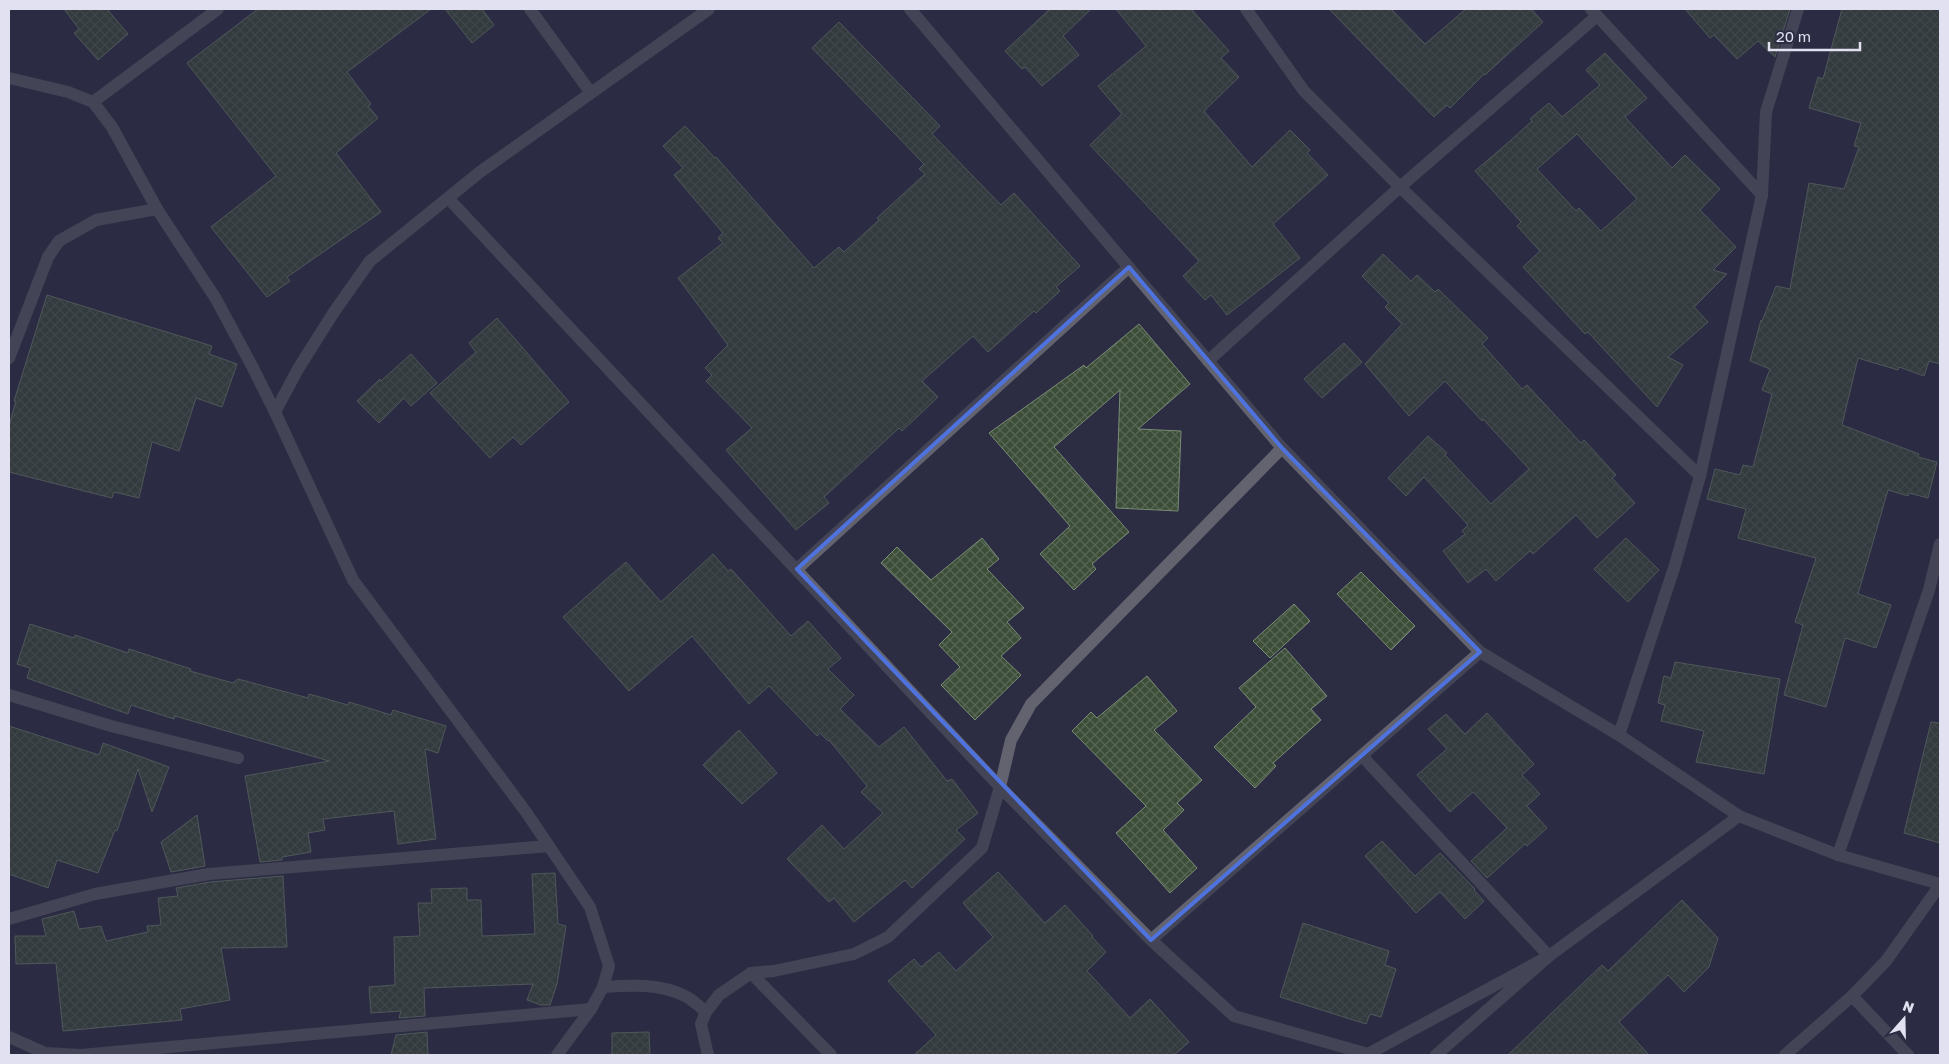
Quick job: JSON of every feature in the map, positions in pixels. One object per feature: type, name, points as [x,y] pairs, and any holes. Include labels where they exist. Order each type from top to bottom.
[{"type":"street","points":[[93,102],[218,9]]},
{"type":"street","points":[[530,9],[591,93]]},
{"type":"street","points":[[276,412],[298,369],[334,312],[370,261],[480,172],[709,9]]},
{"type":"street","points":[[910,9],[1282,448],[1480,652],[1619,735],[1739,816],[1838,855],[1940,884],[1886,960],[1852,996],[1785,1055]]},
{"type":"street","points":[[1246,9],[1304,91],[1400,187],[1700,476]]},
{"type":"street","points":[[1619,735],[1675,565],[1700,476],[1762,195],[1766,112],[1798,9]]},
{"type":"street","points":[[1208,361],[1594,12],[1762,195]]},
{"type":"street","points":[[9,78],[68,92],[93,102],[112,127],[157,210],[216,299],[276,412],[353,580],[520,804],[590,907],[609,966],[603,987],[591,1009],[558,1055]]},
{"type":"street","points":[[448,198],[1000,786],[1152,940],[1234,1016],[1368,1054],[1549,956]]},
{"type":"street","points":[[9,358],[48,257],[59,241],[96,220],[157,210]]},
{"type":"street","points":[[797,569],[1129,267]]},
{"type":"street","points":[[708,1055],[701,1024],[706,1012],[719,995],[751,973],[774,971],[854,954],[888,937],[982,848],[1011,740],[1031,704],[1282,448]]},
{"type":"street","points":[[1838,855],[1930,590],[1940,544]]},
{"type":"street","points":[[1152,940],[1480,652]]},
{"type":"street","points":[[9,694],[111,726],[238,758]]},
{"type":"street","points":[[1362,756],[1549,956]]},
{"type":"street","points":[[1436,1055],[1549,956],[1739,816]]},
{"type":"street","points":[[9,919],[95,894],[209,874],[549,846]]},
{"type":"street","points":[[751,973],[831,1055]]},
{"type":"street","points":[[603,987],[636,985],[669,991],[687,997],[706,1012]]},
{"type":"street","points":[[1852,996],[1908,1055]]},
{"type":"street","points":[[9,1037],[45,1053],[81,1055],[121,1053],[591,1009]]},
{"type":"highlighted area","points":[[1129,267],[1282,448],[1480,652],[1151,940],[797,569]]},
{"type":"building","points":[[64,9],[107,9],[128,34],[98,60],[74,33],[79,29]]},
{"type":"building","points":[[258,9],[431,9],[347,72],[371,104],[368,106],[378,118],[336,153],[381,212],[287,277],[290,281],[267,297],[211,227],[276,176],[187,63]]},
{"type":"building","points":[[445,9],[482,9],[494,25],[472,43]]},
{"type":"building","points":[[1050,9],[1091,9],[1063,36],[1079,55],[1042,86],[1025,67],[1022,69],[1005,51]]},
{"type":"building","points":[[1116,9],[1191,9],[1229,51],[1221,58],[1239,77],[1204,111],[1252,167],[1290,130],[1310,150],[1307,153],[1328,175],[1273,224],[1300,258],[1227,315],[1211,295],[1205,300],[1183,276],[1199,261],[1090,145],[1122,114],[1098,86],[1146,46]]},
{"type":"building","points":[[1329,9],[1391,9],[1425,44],[1466,9],[1531,9],[1543,22],[1484,74],[1450,108],[1447,105],[1434,117]]},
{"type":"building","points":[[1685,9],[1790,9],[1775,57],[1758,41],[1737,59],[1714,35],[1710,38]]},
{"type":"building","points":[[1842,9],[1940,9],[1940,364],[1929,361],[1924,376],[1899,367],[1898,370],[1858,358],[1842,425],[1919,454],[1918,457],[1937,462],[1928,498],[1909,493],[1908,496],[1888,490],[1858,594],[1891,605],[1876,648],[1845,638],[1826,707],[1784,695],[1803,625],[1795,622],[1816,558],[1738,538],[1746,509],[1707,499],[1715,469],[1740,475],[1743,465],[1753,467],[1772,394],[1762,390],[1770,369],[1750,361],[1761,320],[1776,286],[1790,289],[1809,183],[1844,189],[1859,147],[1854,146],[1861,123],[1809,108],[1818,77],[1823,79]]},
{"type":"building","points":[[839,22],[940,126],[932,134],[1001,205],[1014,193],[1080,266],[1056,287],[1060,291],[1036,313],[1034,311],[988,352],[973,336],[922,381],[938,397],[902,431],[899,428],[824,497],[829,503],[796,530],[726,450],[752,428],[706,381],[712,375],[705,368],[728,345],[678,278],[723,243],[718,238],[723,233],[674,175],[683,168],[663,146],[685,126],[716,157],[814,268],[839,247],[844,252],[879,220],[877,218],[925,174],[919,169],[924,164],[812,48]]},
{"type":"building","points":[[1605,53],[1647,98],[1625,117],[1672,168],[1685,155],[1720,189],[1700,210],[1736,247],[1713,270],[1727,274],[1694,307],[1708,322],[1668,357],[1683,365],[1657,407],[1588,332],[1585,334],[1523,267],[1540,251],[1517,226],[1521,222],[1475,171],[1532,121],[1530,119],[1549,103],[1562,117],[1600,85],[1586,70]],"holes":[[[1577,134],[1637,199],[1601,231],[1579,208],[1576,211],[1537,169]]]},
{"type":"building","points":[[1383,254],[1411,281],[1417,275],[1435,292],[1438,289],[1488,338],[1482,344],[1522,389],[1527,385],[1581,443],[1584,440],[1616,475],[1612,478],[1635,503],[1597,538],[1576,515],[1533,554],[1530,551],[1496,581],[1486,569],[1468,583],[1443,551],[1465,534],[1462,531],[1468,525],[1424,477],[1406,496],[1388,478],[1428,436],[1447,453],[1445,455],[1491,504],[1529,469],[1445,381],[1409,416],[1365,364],[1402,324],[1385,307],[1389,303],[1362,276]]},
{"type":"building","points":[[47,295],[212,346],[209,354],[237,364],[222,407],[196,398],[179,451],[152,442],[139,498],[114,492],[112,498],[9,472],[9,426],[16,401],[14,401]]},
{"type":"building","points":[[497,318],[569,402],[521,445],[513,437],[490,458],[430,393],[476,352],[469,343]]},
{"type":"building","points":[[1139,324],[1190,384],[1138,429],[1181,431],[1178,511],[1116,508],[1120,390],[1054,447],[1129,532],[1092,564],[1096,569],[1074,590],[1040,554],[1070,526],[989,433],[1084,365],[1086,368]]},
{"type":"building","points":[[1344,343],[1362,362],[1322,398],[1304,379]]},
{"type":"building","points":[[411,354],[437,383],[411,406],[404,398],[379,423],[357,401]]},
{"type":"building","points":[[982,538],[999,559],[987,569],[1024,608],[1007,622],[1021,638],[1001,656],[1021,675],[975,720],[941,685],[960,667],[939,645],[952,632],[881,563],[897,547],[931,580]]},
{"type":"building","points":[[1626,538],[1659,570],[1628,602],[1594,569]]},
{"type":"building","points":[[713,554],[728,571],[731,569],[791,636],[808,621],[841,658],[828,669],[854,695],[840,709],[879,747],[904,727],[947,781],[952,779],[978,813],[956,830],[965,839],[912,888],[905,880],[854,922],[834,898],[829,902],[787,859],[822,825],[844,849],[883,813],[861,792],[867,786],[829,740],[820,733],[817,736],[769,686],[749,704],[692,636],[629,691],[563,617],[626,562],[661,602]]},
{"type":"building","points":[[1361,572],[1415,626],[1391,650],[1337,594]]},
{"type":"building","points":[[1294,604],[1310,621],[1270,658],[1253,641]]},
{"type":"building","points":[[30,624],[74,638],[75,635],[128,653],[129,649],[191,669],[190,671],[233,683],[238,679],[308,698],[309,694],[348,705],[349,702],[391,715],[393,710],[446,726],[438,753],[425,749],[436,839],[398,844],[394,811],[323,819],[325,830],[308,833],[311,852],[282,857],[282,860],[260,862],[245,776],[329,761],[175,716],[174,719],[131,705],[128,714],[27,678],[30,668],[17,664]]},
{"type":"building","points":[[1285,648],[1327,696],[1311,709],[1321,720],[1273,763],[1276,766],[1255,788],[1214,747],[1256,707],[1239,688]]},
{"type":"building","points":[[1675,662],[1780,679],[1764,774],[1696,762],[1704,731],[1661,721],[1665,705],[1658,703],[1664,676],[1671,678]]},
{"type":"building","points":[[1147,676],[1177,711],[1154,730],[1202,780],[1177,803],[1184,810],[1163,830],[1197,868],[1170,893],[1116,833],[1146,806],[1072,731],[1091,712],[1097,718]]},
{"type":"building","points":[[1487,713],[1534,764],[1522,775],[1540,794],[1527,806],[1547,828],[1527,846],[1525,844],[1487,878],[1471,861],[1507,828],[1473,792],[1450,812],[1417,775],[1447,749],[1428,729],[1446,714],[1465,734]]},
{"type":"building","points":[[1931,722],[1940,723],[1940,843],[1904,833]]},
{"type":"building","points":[[9,726],[99,755],[103,743],[169,767],[152,812],[138,769],[117,831],[115,830],[98,873],[57,860],[48,888],[9,874]]},
{"type":"building","points":[[739,730],[777,773],[742,804],[703,765]]},
{"type":"building","points":[[197,815],[205,866],[171,872],[161,842]]},
{"type":"building","points":[[1382,841],[1415,876],[1440,853],[1484,901],[1465,919],[1440,892],[1416,913],[1365,856]]},
{"type":"building","points":[[998,872],[1045,923],[1065,905],[1106,952],[1087,971],[1130,1018],[1150,999],[1189,1042],[1174,1055],[914,1055],[936,1035],[888,981],[914,959],[921,967],[939,952],[956,971],[993,937],[963,903]]},
{"type":"building","points":[[555,873],[558,924],[566,926],[557,984],[550,1005],[541,1005],[527,1000],[533,984],[424,988],[425,1016],[399,1018],[401,1011],[371,1013],[369,987],[395,985],[394,937],[420,936],[418,903],[432,903],[431,889],[467,888],[467,900],[481,900],[482,936],[535,934],[532,874]]},
{"type":"building","points":[[283,876],[287,947],[221,948],[230,1000],[180,1009],[182,1020],[63,1031],[56,963],[16,964],[15,936],[46,936],[42,919],[74,911],[79,929],[101,926],[106,941],[148,932],[147,926],[161,925],[158,898],[178,896],[176,888],[210,882]]},
{"type":"building","points":[[1682,900],[1718,938],[1709,967],[1684,992],[1668,975],[1619,1022],[1649,1055],[1508,1055],[1602,965],[1608,971]]},
{"type":"building","points":[[1303,923],[1389,951],[1385,965],[1396,969],[1381,1017],[1370,1014],[1366,1024],[1280,997]]},
{"type":"building","points":[[427,1032],[428,1055],[391,1055],[396,1035]]},
{"type":"building","points":[[649,1032],[650,1055],[612,1055],[612,1033]]}]
